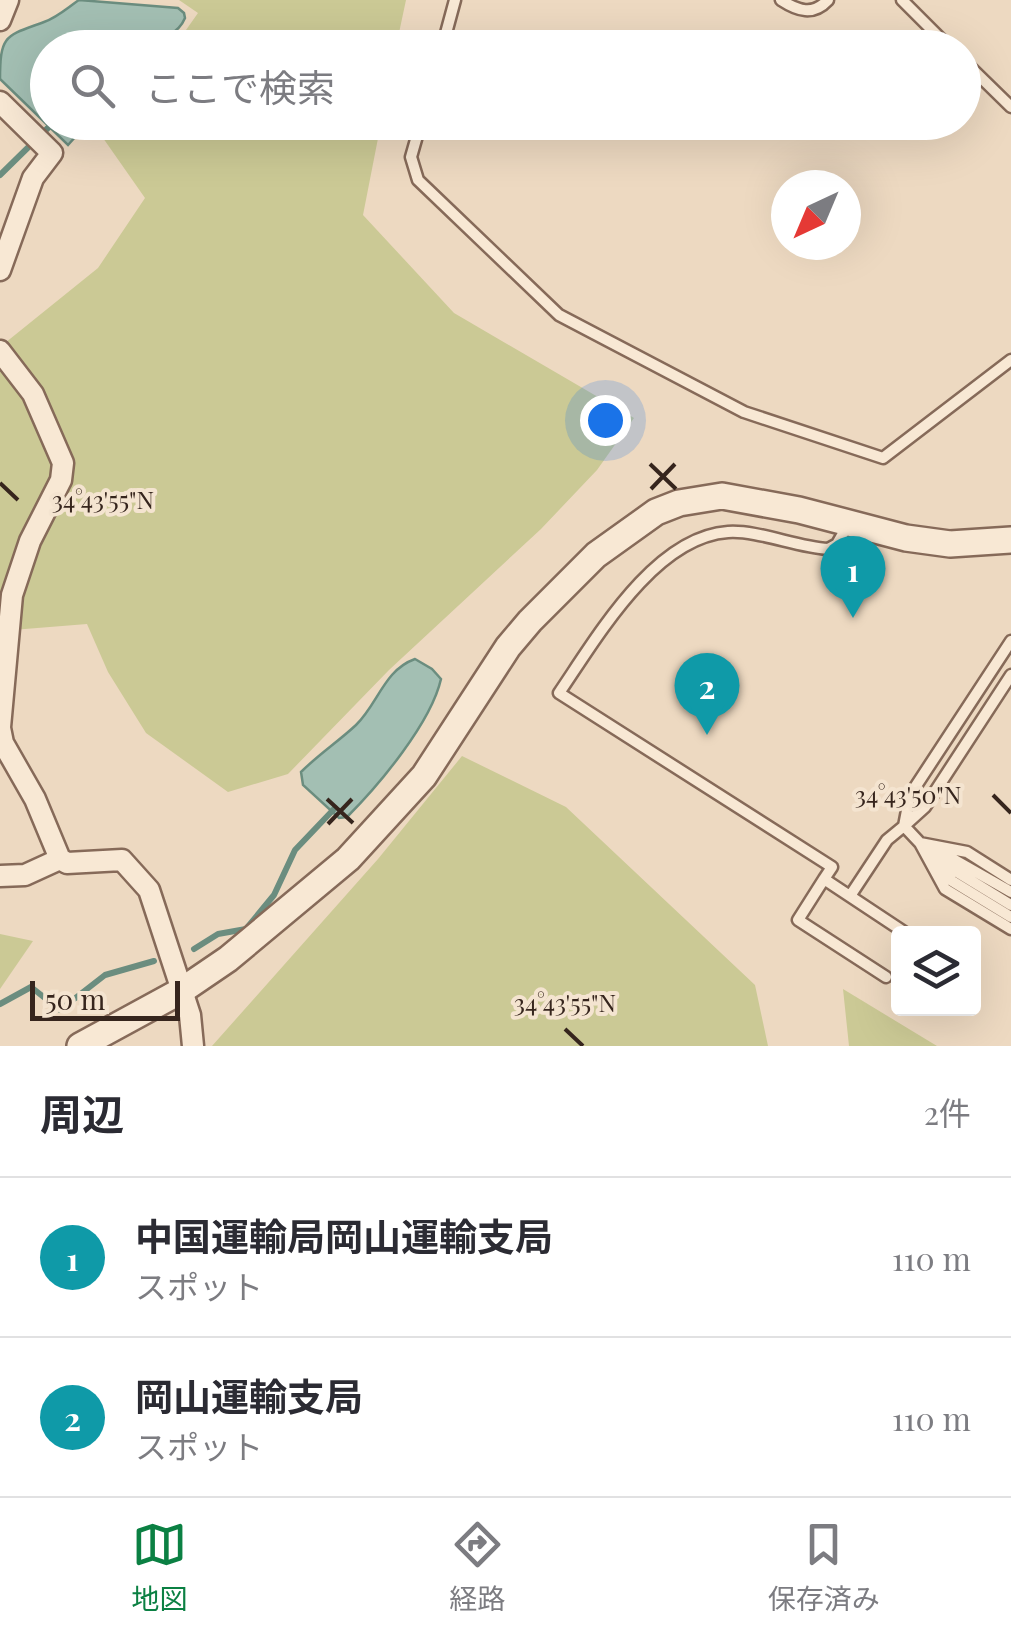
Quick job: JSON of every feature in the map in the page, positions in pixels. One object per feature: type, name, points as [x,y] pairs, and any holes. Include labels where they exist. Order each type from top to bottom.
[{"type":"street","points":[[0,20],[8,0]]},
{"type":"street","points":[[0,102],[30,131]]},
{"type":"street","points":[[1,259],[33,178],[52,153],[39,140]]},
{"type":"street","points":[[0,351],[33,394],[63,463],[61,480],[30,541],[12,595],[1,736],[60,859],[67,863],[122,860],[149,890],[190,1015],[193,1046]]},
{"type":"street","points":[[80,1046],[181,992],[228,959],[302,900],[361,845],[424,776],[508,647],[530,621],[574,574],[636,524],[679,503],[722,496],[950,544],[1011,540]]},
{"type":"street","points":[[0,876],[26,875],[60,859]]},
{"type":"lane","points":[[447,30],[455,0]]},
{"type":"lane","points":[[781,0],[805,11],[820,8],[828,0]]},
{"type":"lane","points":[[902,0],[932,30]]},
{"type":"lane","points":[[981,77],[1011,107]]},
{"type":"lane","points":[[415,140],[411,157],[418,180],[559,316],[744,412],[883,458],[1011,360]]},
{"type":"lane","points":[[849,524],[837,544],[828,549],[730,531],[700,538],[636,586],[558,693],[832,867],[798,920],[886,977]]},
{"type":"lane","points":[[904,826],[910,796],[1011,641]]},
{"type":"lane","points":[[850,896],[888,840],[925,806],[1011,674]]},
{"type":"lane","points":[[904,826],[952,881],[1011,917]]},
{"type":"lane","points":[[920,843],[967,852],[1011,880]]},
{"type":"lane","points":[[920,843],[963,862],[1011,892]]},
{"type":"lane","points":[[920,843],[957,872],[1011,905]]},
{"type":"lane","points":[[920,843],[945,888],[1011,929]]},
{"type":"lane","points":[[824,880],[895,926]]},
{"type":"shaded area","points":[[79,0],[178,8],[185,18],[176,30],[30,30],[30,108],[0,79],[4,45],[13,34],[54,18]]},
{"type":"shaded area","points":[[179,0],[406,0],[400,30],[186,30],[198,13]]},
{"type":"shaded area","points":[[104,140],[378,140],[363,215],[454,313],[634,418],[597,470],[541,529],[389,670],[288,774],[228,792],[146,733],[108,672],[87,624],[0,631],[0,347],[98,268],[145,198]]},
{"type":"shaded area","points":[[415,659],[441,679],[427,715],[374,788],[347,817],[339,818],[303,785],[301,772],[356,725],[396,671]]},
{"type":"shaded area","points":[[462,756],[566,807],[755,985],[768,1046],[212,1046],[378,859]]},
{"type":"shaded area","points":[[0,934],[33,941],[0,989]]},
{"type":"shaded area","points":[[843,989],[937,1046],[849,1046]]},
{"type":"waterway","points":[[0,175],[36,140]]},
{"type":"waterway","points":[[194,949],[218,934],[246,929],[274,895],[295,850],[335,808]]},
{"type":"waterway","points":[[0,1004],[31,987],[60,1010],[105,975],[154,961]]},
{"type":"place","name":"中国運輸局岡山運輸支局","points":[[853,618]]},
{"type":"place","name":"岡山運輸支局","points":[[707,735]]}]
